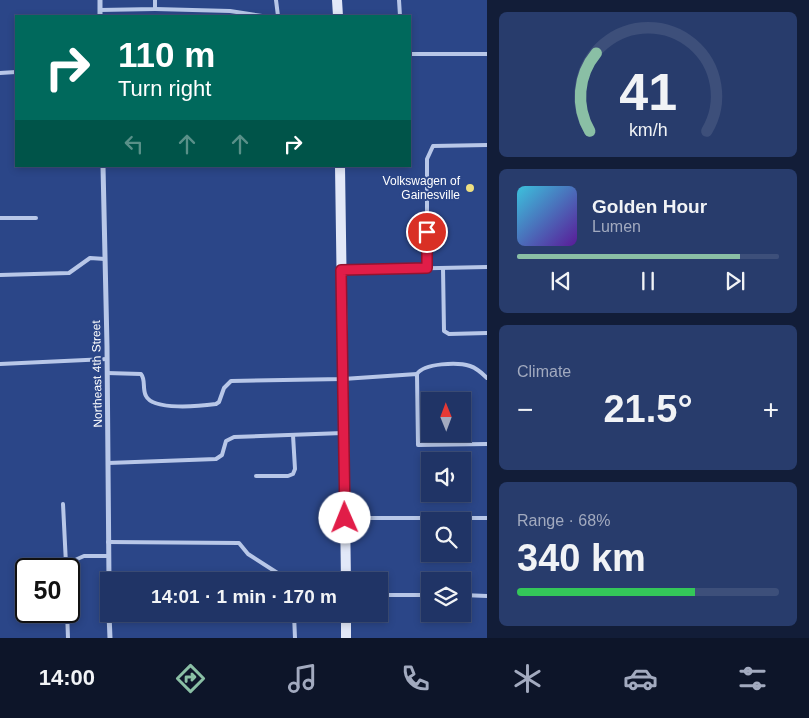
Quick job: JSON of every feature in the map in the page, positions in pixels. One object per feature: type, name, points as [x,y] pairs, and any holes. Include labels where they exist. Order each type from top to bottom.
[{"type":"main road","points":[[338,0],[338,15]]},
{"type":"main road","points":[[340,167],[346,572]]},
{"type":"main road","points":[[346,622],[346,638]]},
{"type":"street","points":[[100,0],[100,15]]},
{"type":"street","name":"Northeast 4th Street","points":[[103,167],[109,572]]},
{"type":"street","points":[[109,622],[110,638]]},
{"type":"lane","points":[[155,0],[155,9]]},
{"type":"lane","points":[[276,0],[278,15]]},
{"type":"lane","points":[[399,0],[400,15]]},
{"type":"lane","points":[[100,10],[230,11],[256,15]]},
{"type":"lane","points":[[411,54],[486,54]]},
{"type":"lane","points":[[0,73],[15,72]]},
{"type":"lane","points":[[427,268],[427,160],[430,149],[433,146],[486,144]]},
{"type":"lane","points":[[0,218],[36,218]]},
{"type":"lane","points":[[0,275],[69,274],[90,258],[105,259]]},
{"type":"lane","points":[[341,270],[486,267]]},
{"type":"lane","points":[[443,268],[444,331],[449,334],[486,333]]},
{"type":"lane","points":[[0,364],[107,359]]},
{"type":"lane","points":[[107,373],[141,374],[144,379],[146,398],[159,405],[216,404],[219,402],[226,384],[231,381],[343,379],[417,374],[422,369],[432,365],[472,366],[486,378]]},
{"type":"lane","points":[[417,374],[418,445],[486,444]]},
{"type":"lane","points":[[108,463],[216,459],[222,455],[226,441],[234,437],[344,433]]},
{"type":"lane","points":[[256,476],[288,476],[293,474],[293,435]]},
{"type":"lane","points":[[63,504],[66,558]]},
{"type":"lane","points":[[345,518],[486,518]]},
{"type":"lane","points":[[108,542],[239,543],[248,554],[276,572]]},
{"type":"lane","points":[[80,558],[84,556],[109,556]]},
{"type":"lane","points":[[388,595],[421,595]]},
{"type":"lane","points":[[471,595],[486,596]]},
{"type":"lane","points":[[294,622],[294,638]]},
{"type":"lane","points":[[67,623],[68,638]]},
{"type":"place","name":"Volkswagen of Gainesville","points":[[470,188]]},
{"type":"route","points":[[345,518],[341,270],[427,268],[427,232]]}]
